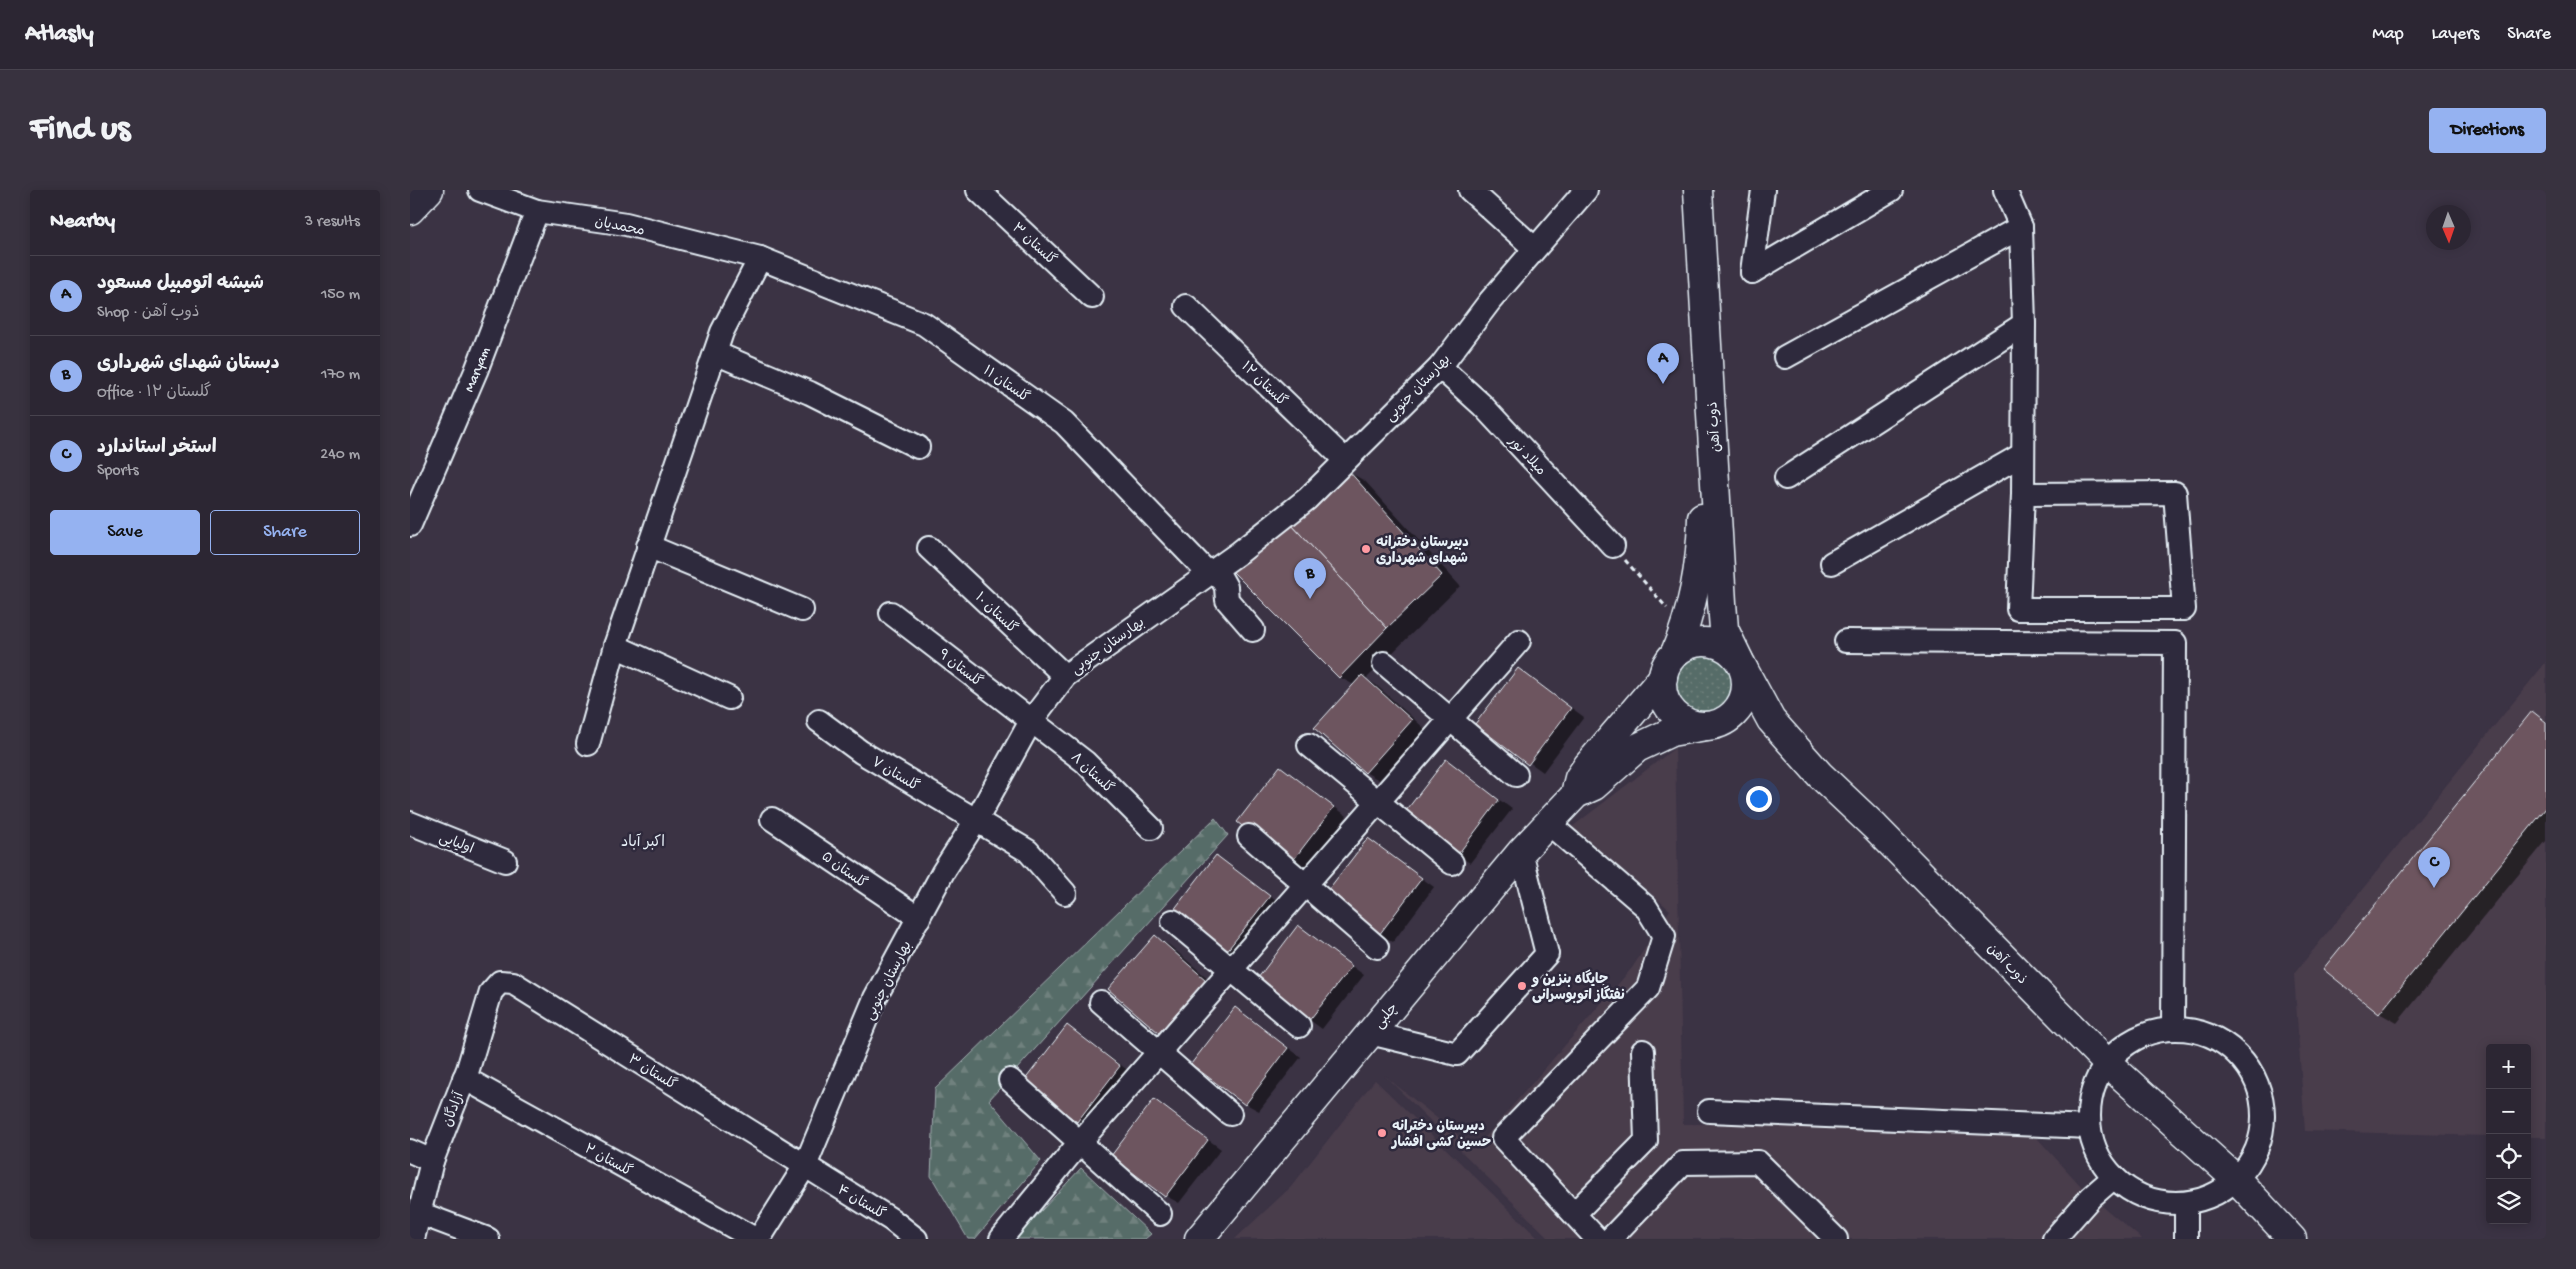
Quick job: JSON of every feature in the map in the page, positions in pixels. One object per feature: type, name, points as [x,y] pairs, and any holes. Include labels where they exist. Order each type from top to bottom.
[{"type":"main road","points":[[410,210],[429,190]]},
{"type":"main road","name":"ذوب آهن","points":[[1680,641],[1701,549],[1703,502],[1683,190]]},
{"type":"main road","name":"ذوب آهن","points":[[1698,190],[1724,629],[1771,720],[1820,775],[1875,827],[2105,1061],[2237,1180],[2292,1239]]},
{"type":"main road","points":[[1576,794],[1594,786],[1637,748],[1670,732],[1706,726],[1728,718],[1738,708],[1744,697],[1746,683],[1741,665],[1720,645],[1708,642],[1680,641],[1667,665],[1663,677],[1663,689],[1673,712],[1694,724],[1706,726]]},
{"type":"main road","points":[[1576,794],[1579,778],[1588,765],[1663,677]]},
{"type":"main road","name":"چلبی","points":[[1199,1239],[1521,852],[1576,794]]},
{"type":"street","name":"محمدیان","points":[[480,190],[537,212],[626,224],[760,258]]},
{"type":"street","name":"گلستان ۳","points":[[978,190],[1092,297]]},
{"type":"street","points":[[1470,190],[1534,248]]},
{"type":"street","name":"بهارستان جنوبی","points":[[759,1239],[805,1166],[875,998],[943,872],[977,819],[1031,721],[1064,676],[1212,571],[1307,499],[1440,367],[1534,248],[1586,190]]},
{"type":"street","points":[[1763,190],[1752,272],[1891,190]]},
{"type":"street","points":[[2004,190],[2021,227],[2024,324],[2023,494],[2018,609],[2184,609],[2175,493],[2023,494]]},
{"type":"street","name":"Maryam","points":[[410,525],[416,493],[476,371],[537,212]]},
{"type":"street","points":[[1785,357],[2021,227]]},
{"type":"street","points":[[588,744],[615,646],[722,332],[760,258]]},
{"type":"street","name":"گلستان ۱۱","points":[[760,258],[924,324],[1064,423],[1212,571]]},
{"type":"street","name":"گلستان ۱۲","points":[[1186,306],[1345,460]]},
{"type":"street","points":[[1786,478],[2024,324]]},
{"type":"street","points":[[715,353],[810,393],[918,447]]},
{"type":"street","name":"میلاد نور","points":[[1440,367],[1482,406],[1613,546]]},
{"type":"street","points":[[1832,563],[2023,454]]},
{"type":"street","points":[[648,546],[802,610]]},
{"type":"street","name":"گلستان ۱۰","points":[[930,548],[1064,676]]},
{"type":"street","points":[[1212,571],[1226,587],[1227,600],[1253,630]]},
{"type":"street","name":"گلستان ۹","points":[[891,613],[1031,721]]},
{"type":"street","points":[[1001,1239],[1080,1142],[1519,641]]},
{"type":"street","points":[[1846,641],[2174,643],[2173,1028]]},
{"type":"street","points":[[615,646],[729,698]]},
{"type":"street","points":[[1384,663],[1516,775]]},
{"type":"street","name":"گلستان ۷","points":[[819,721],[861,752],[977,819],[1028,851],[1065,894]]},
{"type":"street","name":"گلستان ۸","points":[[1031,721],[1085,762],[1151,828]]},
{"type":"street","points":[[1309,744],[1377,803],[1452,863]]},
{"type":"street","name":"گلستان ۵","points":[[772,819],[919,918]]},
{"type":"street","name":"اولیایی","points":[[410,823],[505,861]]},
{"type":"street","points":[[1548,823],[1646,908],[1664,936],[1648,988],[1503,1138],[1597,1239]]},
{"type":"street","points":[[1249,836],[1377,947]]},
{"type":"street","points":[[1370,1033],[1457,1054],[1547,954],[1521,852]]},
{"type":"street","points":[[1173,921],[1232,968],[1299,1026]]},
{"type":"street","name":"گلستان ۳","points":[[500,982],[513,983],[805,1166]]},
{"type":"street","name":"آزادگان","points":[[412,1239],[432,1161],[464,1078],[491,992],[500,982]]},
{"type":"street","points":[[1100,1002],[1230,1114]]},
{"type":"street","points":[[2173,1028],[2212,1036],[2236,1052],[2253,1074],[2263,1100],[2263,1128],[2255,1155],[2237,1180],[2214,1195],[2186,1203],[2156,1201],[2128,1190],[2106,1170],[2092,1144],[2089,1127],[2092,1093],[2098,1071],[2105,1061],[2130,1041],[2156,1031],[2173,1028]]},
{"type":"street","points":[[1574,1214],[1646,1141],[1643,1051]]},
{"type":"street","name":"گلستان ۲","points":[[464,1078],[755,1239]]},
{"type":"street","points":[[1010,1080],[1160,1214]]},
{"type":"street","points":[[1709,1111],[2089,1127]]},
{"type":"street","points":[[410,1151],[432,1161]]},
{"type":"street","points":[[1610,1239],[1682,1163],[1758,1162],[1836,1239]]},
{"type":"street","name":"گلستان ۴","points":[[805,1166],[892,1220],[916,1239]]},
{"type":"street","points":[[2054,1239],[2091,1197],[2114,1177]]},
{"type":"street","points":[[2186,1203],[2186,1239]]},
{"type":"street","points":[[419,1213],[488,1239]]},
{"type":"path","points":[[1613,546],[1680,641]]},
{"type":"shaded area","points":[[2546,662],[2546,1137],[2531,1137],[2531,1044],[2486,1044],[2486,1136],[2305,1131],[2294,974]]},
{"type":"shaded area","points":[[1675,748],[1683,1124],[2026,1126],[2091,1197],[2142,1239],[1550,1239],[1385,1076],[1475,1149],[1632,968],[1670,910],[1572,827]]},
{"type":"shaded area","name":"دبیرستان دخترانه حسین کشی افشار","points":[[1375,1080],[1539,1239],[1235,1239],[1291,1187]]},
{"type":"green space","points":[[1704,648],[1724,654],[1734,664],[1740,684],[1734,704],[1724,714],[1704,720],[1684,714],[1674,704],[1668,684],[1674,664],[1684,654]]},
{"type":"green space","points":[[1215,818],[1228,835],[989,1100],[1041,1161],[975,1239],[968,1239],[931,1176],[935,1089]]},
{"type":"green space","points":[[1081,1168],[1151,1234],[1145,1239],[1015,1239]]},
{"type":"building","name":"دبیرستان دخترانه شهدای شهرداری","points":[[1347,469],[1442,575],[1387,628],[1289,522]]},
{"type":"building","points":[[1289,522],[1387,628],[1339,678],[1232,571]]},
{"type":"building","points":[[1518,668],[1571,708],[1528,765],[1475,724]]},
{"type":"building","points":[[1362,675],[1412,720],[1365,773],[1314,728]]},
{"type":"building","points":[[2532,711],[2546,722],[2546,808],[2379,1014],[2323,969]]},
{"type":"building","points":[[1446,759],[1499,800],[1456,857],[1402,816]]},
{"type":"building","points":[[1280,766],[1334,807],[1291,863],[1237,822]]},
{"type":"building","points":[[1368,838],[1422,878],[1379,935],[1325,894]]},
{"type":"building","points":[[1216,855],[1270,896],[1226,952],[1173,911]]},
{"type":"building","points":[[1298,925],[1352,966],[1308,1022],[1255,982]]},
{"type":"building","points":[[1155,935],[1206,980],[1159,1033],[1108,989]]},
{"type":"building","points":[[1235,1007],[1288,1048],[1245,1105],[1191,1064]]},
{"type":"building","points":[[1067,1025],[1120,1066],[1077,1122],[1024,1081]]},
{"type":"building","points":[[1154,1099],[1208,1140],[1165,1197],[1111,1156]]},
{"type":"place","name":"شیشه اتومبیل مسعود","points":[[1663,384]]},
{"type":"place","name":"دبیرستان دخترانه شهدای شهرداری","points":[[1366,549]]},
{"type":"place","name":"دبستان شهدای شهرداری","points":[[1310,599]]},
{"type":"place","name":"استخر استاندارد","points":[[2434,888]]},
{"type":"place","name":"جایگاه بنزین و نفتگاز اتوبوسرانی","points":[[1522,986]]},
{"type":"place","name":"دبیرستان دخترانه حسین کشی افشار","points":[[1382,1133]]},
{"type":"district","name":"اکبر آباد","points":[[643,841]]}]
